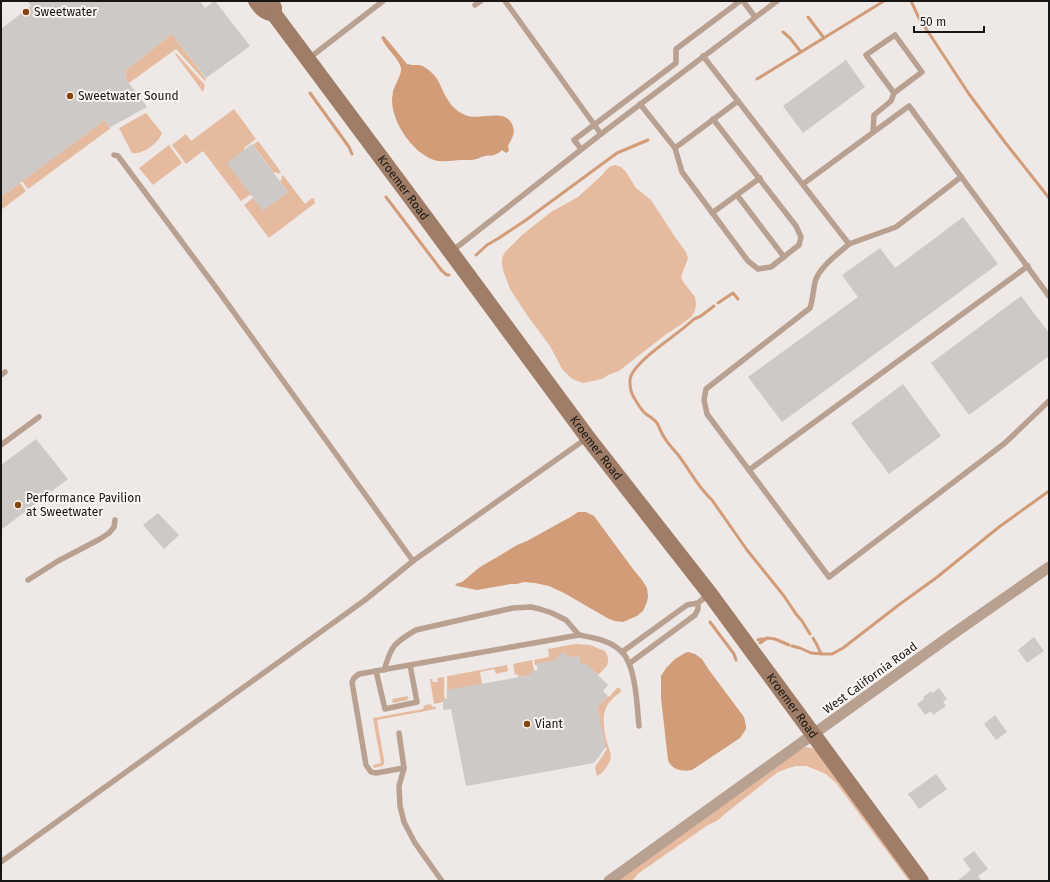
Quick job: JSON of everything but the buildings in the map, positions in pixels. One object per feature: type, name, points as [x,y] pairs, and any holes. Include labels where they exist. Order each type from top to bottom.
[{"type":"street","name":"Kroemer Road","points":[[256,1],[267,12],[272,7],[308,59],[452,252],[704,598],[813,735],[921,881]]},
{"type":"street","name":"West California Road","points":[[609,881],[950,636],[1049,567]]},
{"type":"lane","points":[[475,5],[481,1]]},
{"type":"lane","points":[[505,1],[601,134]]},
{"type":"lane","points":[[581,149],[574,140],[676,63],[676,49],[740,1]]},
{"type":"lane","points":[[743,1],[755,17]]},
{"type":"lane","points":[[452,252],[581,149],[777,1]]},
{"type":"lane","points":[[308,59],[381,2]]},
{"type":"lane","points":[[873,132],[874,115],[891,101],[894,93],[922,72],[895,34],[866,56],[894,93]]},
{"type":"lane","points":[[703,56],[849,244]]},
{"type":"lane","points":[[661,75],[667,84]]},
{"type":"lane","points":[[640,91],[646,99]]},
{"type":"lane","points":[[675,148],[738,101]]},
{"type":"lane","points":[[640,104],[675,148],[682,172],[748,261],[758,269],[771,267],[799,245],[801,237],[796,226],[713,119]]},
{"type":"lane","points":[[803,184],[910,106],[1049,296]]},
{"type":"lane","points":[[618,107],[624,116]]},
{"type":"lane","points":[[114,155],[118,156],[198,264],[413,560]]},
{"type":"lane","points":[[961,177],[896,227],[849,244],[818,275],[810,308],[706,389],[704,400],[707,414],[829,577],[1005,443],[1049,401]]},
{"type":"lane","points":[[712,213],[760,178]]},
{"type":"lane","points":[[737,195],[784,257]]},
{"type":"lane","points":[[748,470],[1028,266]]},
{"type":"lane","points":[[1,445],[39,417]]},
{"type":"lane","points":[[1,862],[365,600],[413,560],[588,438]]},
{"type":"lane","points":[[28,580],[58,561],[109,533],[114,527],[116,520]]},
{"type":"lane","points":[[622,652],[687,605],[704,598]]},
{"type":"lane","points":[[630,664],[695,615],[704,598]]},
{"type":"lane","points":[[384,670],[394,646],[416,630],[513,608],[540,609],[552,613],[566,620],[578,635]]},
{"type":"lane","points":[[404,768],[376,773],[371,772],[366,765],[352,682],[359,674],[578,635],[597,638],[610,643],[622,652],[630,664],[634,683],[639,726]]},
{"type":"lane","points":[[376,671],[385,709],[417,702],[410,665]]},
{"type":"lane","points":[[399,733],[404,768],[399,786],[400,806],[404,822],[415,843],[442,881]]},
{"type":"shaded area","points":[[172,34],[206,79],[205,81],[176,49],[129,83],[125,78],[127,76],[124,72]]},
{"type":"shaded area","points":[[384,36],[407,64],[423,66],[434,75],[449,102],[455,109],[468,116],[501,116],[510,121],[514,131],[508,146],[509,151],[506,153],[502,150],[497,154],[473,160],[438,161],[426,156],[411,144],[400,127],[393,109],[393,91],[401,68],[398,60],[383,41],[381,37]]},
{"type":"shaded area","points":[[176,53],[205,85],[203,92],[175,54]]},
{"type":"shaded area","points":[[234,109],[256,139],[244,148],[251,194],[241,201],[203,151],[186,164],[172,145],[186,134],[191,141]]},
{"type":"shaded area","points":[[146,113],[162,133],[150,148],[132,153],[119,128]]},
{"type":"shaded area","points":[[105,120],[111,128],[28,189],[22,181]]},
{"type":"shaded area","points":[[258,141],[281,172],[278,174],[276,172],[274,173],[253,145]]},
{"type":"shaded area","points":[[169,145],[182,163],[153,185],[139,168]]},
{"type":"shaded area","points":[[615,165],[621,167],[636,188],[651,200],[686,252],[688,258],[681,277],[695,297],[696,304],[692,316],[619,371],[602,379],[583,383],[571,378],[562,369],[550,346],[510,289],[503,270],[502,258],[505,252],[522,235],[551,212],[578,197],[609,167]]},
{"type":"shaded area","points":[[283,175],[305,204],[312,198],[314,199],[315,203],[269,238],[244,205],[253,198],[263,210],[288,192],[280,181]]},
{"type":"shaded area","points":[[20,183],[26,191],[1,210],[1,197]]},
{"type":"shaded area","points":[[578,512],[586,512],[594,516],[647,588],[647,602],[643,611],[637,616],[623,622],[615,621],[564,593],[549,586],[535,583],[524,582],[477,590],[457,586],[455,584],[462,582],[480,567],[517,545],[527,541]]},
{"type":"shaded area","points":[[575,644],[590,645],[605,651],[608,664],[598,675],[586,664],[580,664],[579,656],[569,657],[563,652],[554,661],[535,665],[534,660],[549,657],[548,649]]},
{"type":"shaded area","points":[[688,652],[695,654],[702,659],[744,717],[746,729],[740,738],[692,770],[685,771],[678,770],[672,766],[668,760],[661,698],[661,676],[666,668],[675,659]]},
{"type":"shaded area","points":[[532,660],[534,671],[531,671],[531,675],[518,677],[518,674],[515,675],[513,664]]},
{"type":"shaded area","points":[[507,665],[508,671],[496,674],[494,669],[480,672],[482,684],[447,691],[447,676]]},
{"type":"shaded area","points":[[444,677],[445,699],[443,699],[443,702],[434,704],[430,679],[432,679],[433,682],[438,682],[437,678]]},
{"type":"shaded area","points":[[617,688],[620,688],[621,692],[609,703],[604,715],[606,739],[611,756],[609,764],[601,774],[597,776],[595,767],[607,749],[605,747],[597,707]]},
{"type":"shaded area","points":[[407,696],[409,698],[407,700],[394,703],[392,701],[393,699]]},
{"type":"shaded area","points":[[431,704],[432,707],[435,706],[436,709],[377,720],[384,764],[374,768],[373,765],[381,763],[373,718],[423,709],[425,705]]},
{"type":"shaded area","points":[[807,747],[816,751],[914,881],[909,881],[836,783],[826,774],[817,770],[806,766],[796,766],[778,772],[717,821],[708,825],[639,873],[632,881],[617,881],[803,748]]},
{"type":"waterway","points":[[757,79],[884,1]]},
{"type":"waterway","points":[[911,1],[919,18],[969,94],[1049,198]]},
{"type":"waterway","points":[[808,17],[824,38]]},
{"type":"waterway","points":[[783,32],[801,52]]},
{"type":"waterway","points":[[310,93],[349,147],[352,154]]},
{"type":"waterway","points":[[476,255],[487,245],[526,220],[617,153],[648,140]]},
{"type":"waterway","points":[[386,197],[442,271],[449,275]]},
{"type":"waterway","points":[[718,303],[733,293],[738,299]]},
{"type":"waterway","points":[[714,306],[701,316],[694,319],[650,354],[635,369],[630,378],[631,391],[640,407],[657,423],[667,442],[679,456],[694,479],[712,500],[747,550],[784,596],[810,634]]},
{"type":"waterway","points":[[792,646],[811,653],[824,654],[832,654],[843,648],[936,578],[999,527],[1049,491]]},
{"type":"waterway","points":[[710,622],[734,654],[736,660]]},
{"type":"waterway","points":[[760,643],[767,638],[775,639],[789,645]]},
{"type":"waterway","points":[[813,638],[821,654]]},
{"type":"waterway","points":[[758,640],[766,639]]},
{"type":"place","name":"Sweetwater","points":[[26,12]]},
{"type":"place","name":"Sweetwater Sound","points":[[70,96]]},
{"type":"place","name":"Performance Pavilion at Sweetwater","points":[[18,505]]},
{"type":"place","name":"Viant","points":[[527,724]]}]
